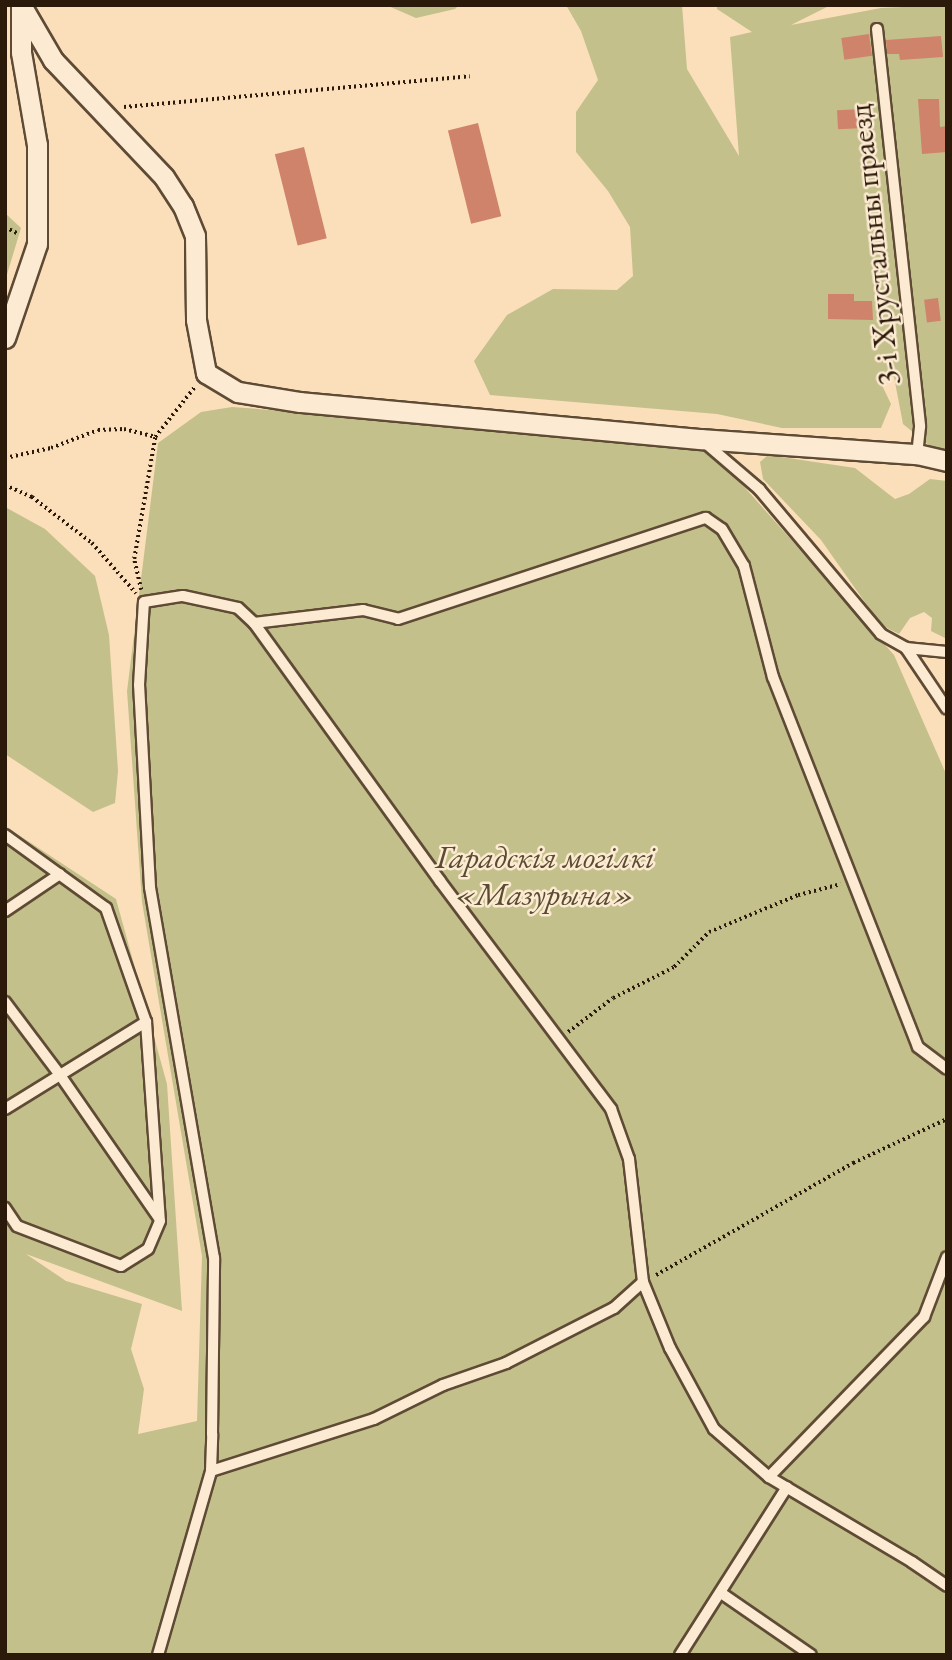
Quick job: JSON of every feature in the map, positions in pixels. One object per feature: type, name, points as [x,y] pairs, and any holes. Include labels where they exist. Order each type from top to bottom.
[{"type":"street","points":[[21,5],[53,60],[164,177],[183,206],[195,236],[195,320],[206,373],[239,392],[300,402],[700,439],[917,454],[947,461]]},
{"type":"street","points":[[7,335],[37,244],[37,145],[21,52],[21,5]]},
{"type":"lane","name":"3-і Хрустальны праезд","points":[[877,29],[920,426],[917,454]]},
{"type":"lane","points":[[700,439],[760,489],[881,634],[906,648],[947,652]]},
{"type":"lane","points":[[254,623],[363,610],[398,619],[706,518],[722,529],[744,566],[773,677],[918,1047],[947,1069]]},
{"type":"lane","points":[[158,1655],[211,1471],[214,1258],[150,887],[139,685],[144,602],[183,596],[237,608],[254,623],[440,881],[611,1109],[629,1159],[643,1282],[670,1348],[714,1429],[769,1476],[947,1586]]},
{"type":"lane","points":[[906,648],[947,709]]},
{"type":"lane","points":[[5,835],[106,908],[146,1022],[160,1221],[148,1249],[121,1266],[17,1226],[5,1208]]},
{"type":"lane","points":[[5,911],[60,874]]},
{"type":"lane","points":[[5,1002],[60,1075],[160,1221]]},
{"type":"lane","points":[[5,1109],[146,1022]]},
{"type":"lane","points":[[769,1476],[925,1317],[947,1257]]},
{"type":"lane","points":[[211,1471],[374,1419],[443,1385],[506,1363],[614,1308],[643,1282]]},
{"type":"lane","points":[[680,1655],[787,1488]]},
{"type":"lane","points":[[721,1593],[796,1650],[811,1655]]},
{"type":"path","points":[[101,109],[470,76]]},
{"type":"path","points":[[144,602],[134,559],[155,437],[206,373]]},
{"type":"path","points":[[5,458],[51,448],[98,430],[124,429],[155,437]]},
{"type":"path","points":[[5,485],[32,497],[92,542],[144,602]]},
{"type":"path","points":[[558,1039],[613,998],[674,967],[709,932],[798,895],[852,880]]},
{"type":"path","points":[[643,1282],[853,1163],[947,1119]]},
{"type":"green space","points":[[386,5],[459,5],[455,9],[416,18]]},
{"type":"green space","points":[[566,5],[682,5],[687,69],[739,156],[730,37],[752,32],[717,9],[717,5],[831,5],[791,25],[881,8],[947,5],[947,460],[903,424],[894,377],[878,377],[891,404],[881,428],[782,428],[717,414],[490,395],[474,361],[507,315],[553,289],[617,290],[633,276],[630,227],[608,191],[576,152],[576,112],[598,80],[581,31]]},
{"type":"green space","points":[[5,213],[21,228],[5,281]]},
{"type":"green space","name":"Гарадскія могілкі «Мазурына»","points":[[232,407],[706,444],[894,655],[947,776],[947,1655],[5,1655],[5,826],[116,899],[167,1084],[182,1311],[26,1254],[66,1281],[142,1304],[131,1349],[144,1389],[138,1434],[197,1421],[202,1256],[142,902],[127,691],[158,443],[201,412]]},
{"type":"green space","points":[[768,455],[855,468],[895,499],[909,494],[930,479],[947,481],[947,639],[931,631],[932,618],[924,612],[910,618],[899,634],[881,625],[821,540],[763,479],[760,462]]},
{"type":"green space","points":[[5,507],[45,529],[95,576],[109,635],[118,771],[115,803],[93,812],[5,754]]},
{"type":"building","points":[[869,34],[872,56],[844,60],[841,38]]},
{"type":"building","points":[[941,36],[943,57],[900,60],[899,54],[887,54],[886,40]]},
{"type":"building","points":[[918,99],[939,99],[940,127],[947,126],[947,152],[922,154]]},
{"type":"building","points":[[863,109],[864,128],[838,129],[837,110]]},
{"type":"building","points":[[478,123],[501,216],[471,224],[448,130]]},
{"type":"building","points":[[304,147],[327,238],[298,245],[275,154]]},
{"type":"building","points":[[828,294],[854,294],[854,301],[872,301],[873,320],[828,319]]},
{"type":"building","points":[[938,298],[941,321],[927,323],[924,300]]}]
